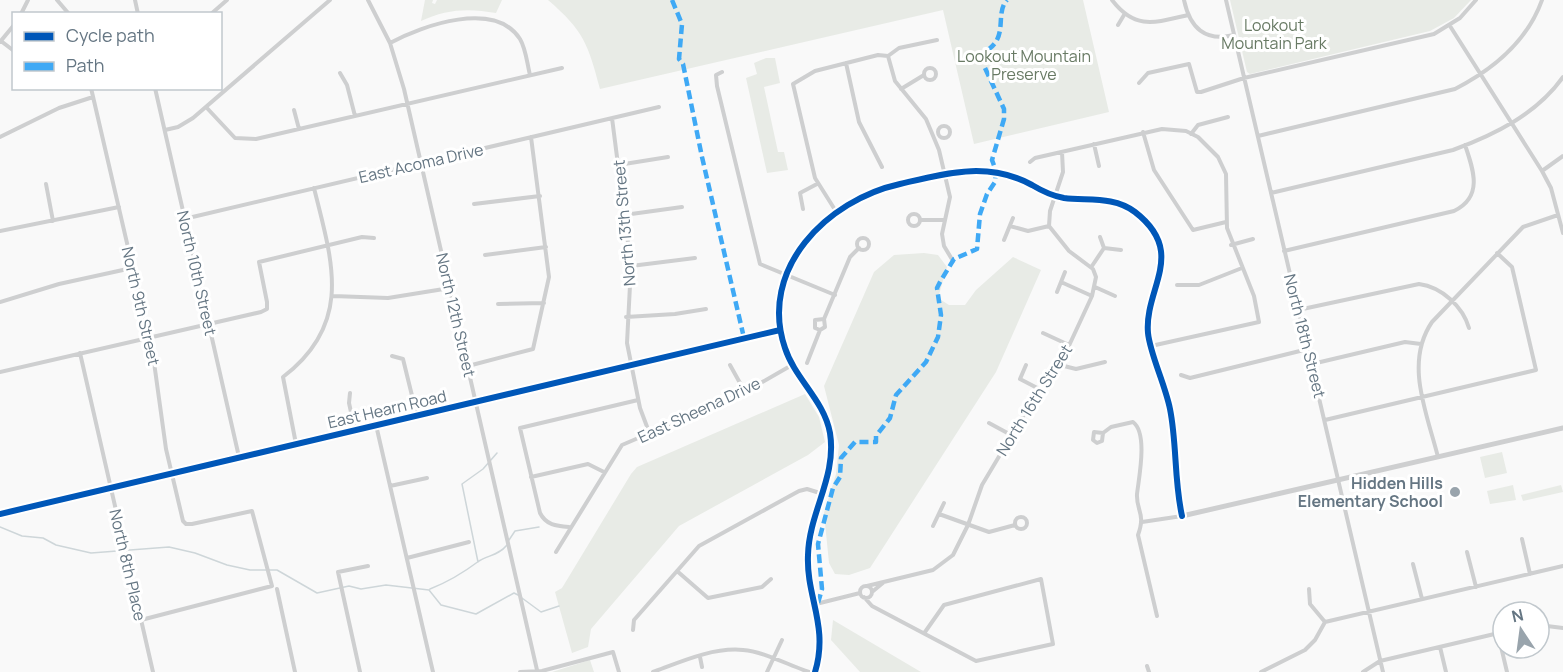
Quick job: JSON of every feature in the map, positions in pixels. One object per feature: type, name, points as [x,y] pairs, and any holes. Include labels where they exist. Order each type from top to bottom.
[{"type":"street","points":[[57,0],[67,12]]},
{"type":"street","points":[[213,12],[227,0]]},
{"type":"street","points":[[165,130],[185,124],[330,0]]},
{"type":"street","name":"North 12th Street","points":[[368,0],[390,43],[408,104],[537,670]]},
{"type":"street","points":[[1112,0],[1124,15],[1142,22],[1154,22],[1188,15]]},
{"type":"street","points":[[1184,0],[1188,15],[1198,29],[1212,38],[1234,35]]},
{"type":"street","name":"North 18th Street","points":[[1226,0],[1383,672]]},
{"type":"street","points":[[1139,83],[1148,72],[1189,64],[1197,92],[1244,78],[1418,38],[1449,27],[1476,0]]},
{"type":"street","points":[[1258,136],[1434,95],[1481,75],[1515,46],[1526,32],[1542,0]]},
{"type":"street","points":[[390,43],[449,16],[468,13],[495,17],[510,25],[521,39],[530,75]]},
{"type":"street","points":[[1118,25],[1124,15]]},
{"type":"street","points":[[0,42],[12,27]]},
{"type":"street","points":[[1449,27],[1542,171],[1551,188],[1563,233]]},
{"type":"street","points":[[838,214],[817,184],[793,84],[814,71],[878,55],[888,56],[899,48],[937,40]]},
{"type":"street","points":[[888,56],[895,81],[936,135],[950,197],[943,220],[944,246],[953,261]]},
{"type":"street","points":[[846,63],[859,122],[882,167]]},
{"type":"street","points":[[206,107],[225,130],[242,140],[256,140],[562,68]]},
{"type":"street","points":[[722,72],[716,75],[717,86],[755,251],[760,264],[784,276],[835,295]]},
{"type":"street","points":[[340,73],[349,90],[355,116]]},
{"type":"street","points":[[901,89],[924,75]]},
{"type":"street","points":[[1271,193],[1465,146],[1513,123],[1542,100],[1563,77]]},
{"type":"street","name":"North 9th Street","points":[[91,90],[149,338],[172,473],[186,524],[252,510],[272,586],[141,620]]},
{"type":"street","name":"North 10th Street","points":[[155,90],[239,457]]},
{"type":"street","points":[[0,137],[59,108],[93,97]]},
{"type":"street","name":"East Acoma Drive","points":[[184,219],[659,107]]},
{"type":"street","points":[[294,110],[299,129]]},
{"type":"street","points":[[1191,134],[1198,125],[1228,117]]},
{"type":"street","name":"North 13th Street","points":[[612,118],[631,266],[626,336],[638,400],[649,432]]},
{"type":"street","points":[[1030,162],[1035,158],[1143,132],[1173,129],[1191,134],[1207,143],[1223,165],[1227,183],[1226,222],[1231,244],[1254,296],[1259,321],[1151,346]]},
{"type":"street","points":[[1143,132],[1154,170],[1193,230],[1226,222]]},
{"type":"street","points":[[468,366],[533,349],[549,278],[531,137]]},
{"type":"street","points":[[1094,144],[1099,166]]},
{"type":"street","points":[[1284,251],[1454,211],[1464,206],[1471,199],[1475,184],[1465,146]]},
{"type":"street","points":[[1062,152],[1063,172],[1050,211],[1052,232],[1069,251],[1092,266],[1104,248]]},
{"type":"street","points":[[1542,171],[1563,156]]},
{"type":"street","points":[[618,165],[668,157]]},
{"type":"street","points":[[815,672],[820,625],[809,574],[808,551],[811,530],[831,468],[829,428],[819,403],[792,365],[780,330],[778,303],[784,276],[802,246],[838,214],[867,194],[945,173],[974,169],[991,170],[1010,175],[1056,196],[1112,201],[1127,207],[1144,220],[1153,232],[1160,253],[1161,266],[1148,319],[1151,346],[1163,379],[1170,411],[1175,482],[1182,516]]},
{"type":"street","points":[[46,184],[53,221]]},
{"type":"street","points":[[803,209],[800,193],[817,184]]},
{"type":"street","points":[[296,444],[283,376],[295,368],[317,340],[333,296],[333,273],[314,188]]},
{"type":"street","points":[[474,204],[540,196]]},
{"type":"street","points":[[0,231],[119,207]]},
{"type":"street","points":[[624,215],[682,207]]},
{"type":"street","points":[[1438,457],[1417,367],[1420,344],[1432,322],[1528,223],[1558,215]]},
{"type":"street","points":[[1004,240],[1013,218]]},
{"type":"street","points":[[920,220],[943,220]]},
{"type":"street","points":[[1010,226],[1028,231],[1050,226]]},
{"type":"street","points":[[0,372],[267,309],[259,262],[362,237],[374,238]]},
{"type":"street","points":[[1100,237],[1104,248]]},
{"type":"street","points":[[1231,244],[1253,239]]},
{"type":"street","points":[[485,255],[546,248]]},
{"type":"street","points":[[807,363],[820,330],[826,325],[824,319],[850,257],[859,248]]},
{"type":"street","points":[[1104,248],[1121,250]]},
{"type":"street","points":[[1325,420],[1536,370],[1512,267],[1497,253]]},
{"type":"street","points":[[631,266],[695,258]]},
{"type":"street","name":"North 16th Street","points":[[867,586],[933,570],[945,564],[953,555],[968,525],[982,485],[1025,413],[1060,365],[1095,287],[1096,278],[1092,266]]},
{"type":"street","points":[[0,302],[59,284],[132,268]]},
{"type":"street","points":[[1177,285],[1199,285],[1242,268]]},
{"type":"street","points":[[1057,292],[1065,272]]},
{"type":"street","points":[[1061,282],[1092,296]]},
{"type":"street","points":[[1298,310],[1419,284],[1437,289],[1452,302],[1461,310],[1469,328]]},
{"type":"street","points":[[1095,287],[1115,296]]},
{"type":"street","points":[[333,296],[388,298],[450,288]]},
{"type":"street","points":[[498,304],[544,303]]},
{"type":"street","points":[[626,317],[675,314],[706,309]]},
{"type":"street","points":[[820,330],[815,328],[814,322],[818,318],[824,319]]},
{"type":"street","name":"East Hearn Road","points":[[0,514],[780,330]]},
{"type":"street","points":[[1043,333],[1069,345]]},
{"type":"street","points":[[1312,364],[1405,342],[1420,344]]},
{"type":"street","name":"North 8th Place","points":[[81,345],[153,672]]},
{"type":"street","points":[[1181,375],[1190,378],[1308,349]]},
{"type":"street","points":[[392,356],[403,359],[417,416]]},
{"type":"street","points":[[1060,365],[1076,369],[1105,362]]},
{"type":"street","points":[[730,365],[745,392]]},
{"type":"street","name":"East Sheena Drive","points":[[556,552],[568,527],[622,445],[745,392],[792,365]]},
{"type":"street","points":[[1026,365],[1020,379],[1043,391]]},
{"type":"street","points":[[350,393],[349,403],[355,430]]},
{"type":"street","points":[[568,527],[553,525],[543,518],[520,428],[638,400]]},
{"type":"street","points":[[1103,433],[1110,427],[1133,422],[1138,427],[1142,451],[1138,501],[1142,522],[1138,535],[1156,616]]},
{"type":"street","points":[[989,423],[1013,436]]},
{"type":"street","points":[[376,425],[433,672]]},
{"type":"street","points":[[1142,522],[1182,516],[1563,428]]},
{"type":"street","points":[[531,477],[582,464],[595,465],[604,472]]},
{"type":"street","points":[[390,486],[427,478]]},
{"type":"street","points":[[633,630],[634,620],[699,546],[799,491],[807,489],[823,494]]},
{"type":"street","points":[[933,526],[944,503]]},
{"type":"street","points":[[939,514],[989,532],[1015,525]]},
{"type":"street","points":[[1522,539],[1530,574]]},
{"type":"street","points":[[407,558],[469,542]]},
{"type":"street","points":[[1467,552],[1476,587]]},
{"type":"street","points":[[1413,564],[1422,599]]},
{"type":"street","points":[[360,672],[338,572],[368,566]]},
{"type":"street","points":[[1261,672],[1305,650],[1325,622],[1563,566]]},
{"type":"street","points":[[677,571],[708,598],[762,587],[771,579]]},
{"type":"street","points":[[874,606],[872,593],[867,586],[862,588],[862,595],[874,606],[976,661],[1053,644],[1041,579],[944,604],[925,632]]},
{"type":"street","name":"North 16th Street","points":[[816,604],[872,593],[884,582]]},
{"type":"street","points":[[277,589],[296,672]]},
{"type":"street","points":[[1309,589],[1310,604],[1325,622]]},
{"type":"street","points":[[1363,672],[1380,661],[1491,635]]},
{"type":"street","points":[[767,672],[782,640]]},
{"type":"street","points":[[1440,647],[1446,672]]},
{"type":"street","points":[[653,672],[700,657],[744,650],[809,672]]},
{"type":"street","points":[[520,672],[570,664],[613,652],[619,672]]},
{"type":"street","points":[[700,657],[702,667]]},
{"type":"street","points":[[1147,666],[1149,672]]},
{"type":"green space","points":[[425,0],[433,0],[432,3],[435,4],[437,0],[502,0],[496,13],[476,10],[458,11],[439,14],[421,21]]},
{"type":"green space","name":"Lookout Mountain Preserve","points":[[548,0],[1083,0],[1109,112],[974,144],[943,10],[600,89],[583,39],[570,21]]},
{"type":"green space","name":"Lookout Mountain Park","points":[[1230,0],[1471,0],[1454,18],[1430,31],[1250,74],[1247,72]]},
{"type":"green space","points":[[766,58],[775,58],[780,83],[764,87],[778,152],[784,152],[788,170],[767,173],[746,78],[757,74],[754,63]]},
{"type":"green space","points":[[924,253],[938,255],[947,267],[938,298],[949,305],[965,305],[976,290],[1013,257],[1041,270],[996,372],[870,568],[849,575],[835,574],[829,563],[824,513],[836,474],[839,445],[824,386],[874,272],[894,255]]},
{"type":"green space","points":[[805,394],[819,417],[825,442],[808,455],[679,526],[591,629],[588,647],[572,653],[555,592],[562,588],[637,467]]},
{"type":"green space","points":[[1502,452],[1507,473],[1485,478],[1480,457]]},
{"type":"green space","points":[[1513,485],[1516,500],[1490,504],[1487,491]]},
{"type":"green space","points":[[1561,485],[1563,492],[1523,501],[1521,495]]},
{"type":"green space","points":[[833,620],[921,672],[860,672],[831,640]]},
{"type":"green space","points":[[590,660],[594,672],[552,672]]},
{"type":"waterway","points":[[478,562],[462,484],[483,469],[497,453]]},
{"type":"waterway","points":[[0,527],[22,536],[43,538],[56,545],[91,553],[169,547],[250,570],[277,570],[317,593],[349,586],[361,589],[386,585],[429,590],[441,605],[476,614],[514,593],[518,595]]},
{"type":"waterway","points":[[509,540],[515,531],[539,527]]},
{"type":"waterway","points":[[430,589],[455,577],[507,545]]},
{"type":"waterway","points":[[522,598],[541,612],[559,606]]},
{"type":"marked path","points":[[672,0],[682,24],[679,59],[683,64],[744,338]]},
{"type":"marked path","points":[[818,603],[822,589],[818,544],[833,488],[840,477],[841,458],[855,442],[876,442],[876,436],[890,418],[896,395],[926,362],[938,337],[941,315],[937,288],[940,282],[954,259],[977,249],[980,214],[987,194],[995,182],[996,171],[992,160],[1004,119],[1004,109],[985,68],[989,49],[995,43],[1000,31],[1002,11],[1007,0]]},
{"type":"cycle path","points":[[815,672],[820,640],[810,585],[808,555],[813,524],[830,465],[830,433],[822,410],[795,370],[785,348],[779,319],[781,291],[790,266],[805,242],[824,222],[847,205],[873,192],[951,173],[967,171],[999,173],[1060,197],[1118,203],[1135,212],[1151,227],[1159,242],[1161,256],[1160,271],[1148,317],[1148,333],[1170,409],[1182,516]]},
{"type":"cycle path","points":[[0,514],[780,330]]},
{"type":"place","name":"Hidden Hills Elementary School","points":[[1455,492]]}]
